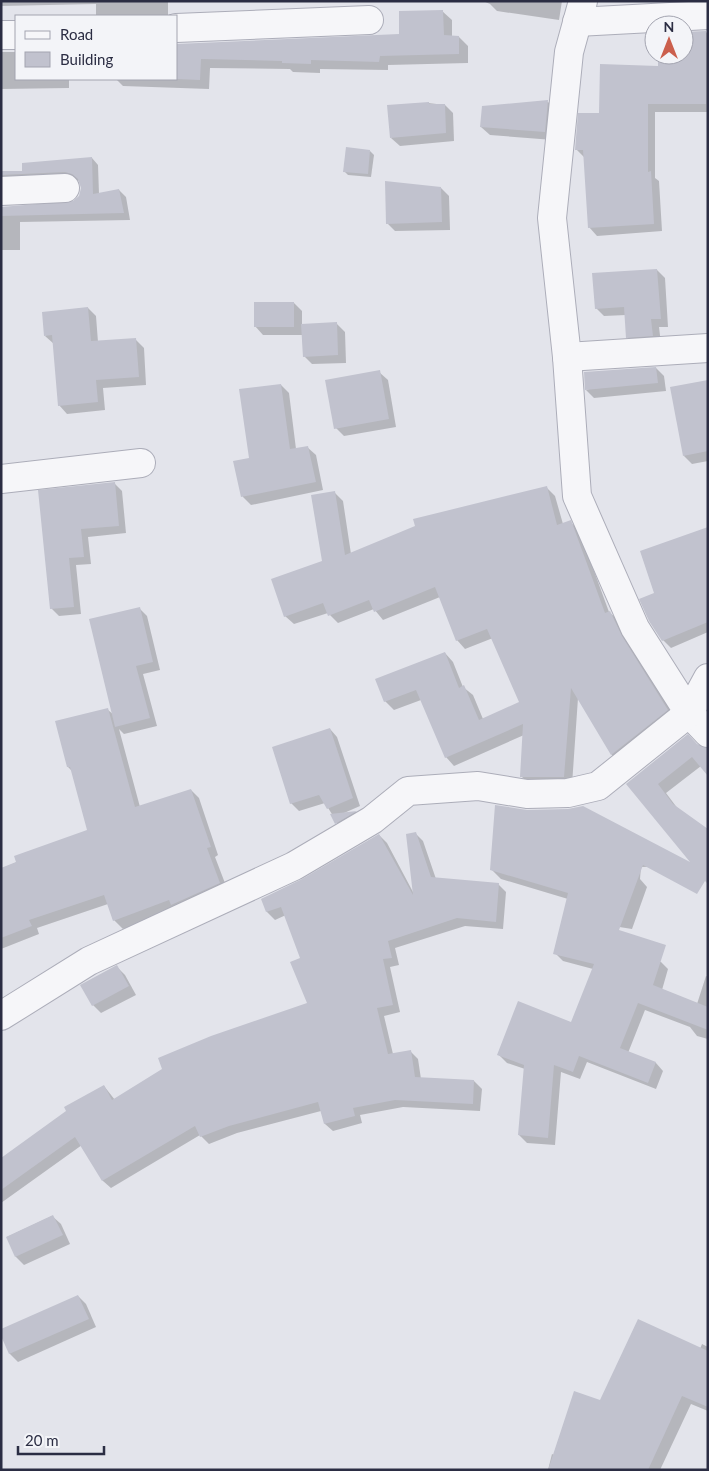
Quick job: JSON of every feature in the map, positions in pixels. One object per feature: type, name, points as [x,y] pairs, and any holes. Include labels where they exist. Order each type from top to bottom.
[{"type":"street","points":[[708,15],[580,12],[569,52],[552,218],[567,357],[577,496],[634,628],[689,713],[708,733]]},
{"type":"street","points":[[178,28],[369,20]]},
{"type":"street","points":[[1,35],[15,35]]},
{"type":"street","points":[[1,191],[65,188]]},
{"type":"street","points":[[567,357],[708,348]]},
{"type":"street","points":[[1,479],[141,463]]},
{"type":"street","points":[[1,1016],[89,961],[294,866],[372,820],[408,791],[478,786],[527,794],[568,793],[598,786],[689,713],[708,678]]},
{"type":"building","points":[[443,10],[444,35],[459,36],[459,54],[380,56],[379,62],[311,60],[311,64],[282,63],[282,61],[201,59],[200,80],[178,79],[178,44],[399,34],[399,11]]},
{"type":"building","points":[[706,31],[706,104],[648,104],[648,172],[651,171],[654,224],[588,228],[583,150],[575,150],[578,113],[599,113],[600,64],[694,65],[694,32]]},
{"type":"building","points":[[548,100],[545,132],[480,127],[482,106]]},
{"type":"building","points":[[429,102],[429,104],[445,104],[446,133],[390,138],[387,105]]},
{"type":"building","points":[[346,147],[370,150],[368,174],[343,172]]},
{"type":"building","points":[[92,157],[93,194],[119,189],[124,213],[1,216],[1,207],[73,201],[79,196],[81,188],[78,179],[72,174],[65,172],[1,175],[1,171],[22,171],[22,163]]},
{"type":"building","points":[[385,181],[441,187],[442,222],[386,224]]},
{"type":"building","points":[[657,269],[661,319],[651,319],[653,336],[626,338],[624,307],[595,309],[592,273]]},
{"type":"building","points":[[254,302],[294,302],[294,327],[254,327]]},
{"type":"building","points":[[88,307],[91,341],[136,338],[139,377],[96,380],[98,402],[58,406],[52,335],[44,336],[42,312]]},
{"type":"building","points":[[337,322],[338,355],[303,357],[301,324]]},
{"type":"building","points":[[656,367],[658,383],[585,390],[584,372]]},
{"type":"building","points":[[380,370],[389,419],[334,429],[325,380]]},
{"type":"building","points":[[708,380],[708,451],[683,456],[670,387]]},
{"type":"building","points":[[281,384],[290,449],[308,446],[316,482],[241,497],[233,461],[249,458],[239,389]]},
{"type":"building","points":[[115,482],[119,526],[81,529],[84,557],[69,558],[74,607],[50,609],[38,490]]},
{"type":"building","points":[[547,486],[557,525],[571,520],[605,613],[610,611],[622,636],[668,710],[611,755],[571,688],[564,777],[520,777],[523,724],[445,758],[416,690],[384,702],[375,679],[445,652],[459,688],[464,685],[479,720],[519,702],[487,629],[456,641],[435,587],[374,612],[369,600],[328,616],[323,603],[284,617],[271,579],[322,561],[311,495],[335,491],[345,555],[415,526],[413,519]]},
{"type":"building","points":[[708,527],[708,622],[662,641],[649,621],[639,599],[654,593],[640,551]]},
{"type":"building","points":[[140,607],[153,662],[136,666],[150,718],[115,727],[89,619]]},
{"type":"building","points":[[108,708],[135,807],[191,789],[211,847],[207,848],[220,883],[171,905],[169,900],[113,921],[104,895],[29,920],[32,926],[1,938],[1,868],[16,862],[14,856],[87,830],[55,721]]},
{"type":"building","points":[[330,728],[353,798],[327,809],[319,795],[290,804],[272,747]]},
{"type":"building","points":[[688,734],[697,744],[708,748],[708,776],[692,757],[658,784],[673,804],[708,829],[708,884],[705,881],[697,894],[643,865],[619,930],[666,945],[653,985],[708,1007],[708,1030],[638,1003],[620,1048],[656,1062],[648,1083],[579,1056],[573,1072],[554,1065],[548,1138],[518,1135],[524,1065],[497,1055],[518,1001],[571,1022],[594,964],[553,954],[568,893],[490,870],[495,805],[527,810],[568,809],[583,806],[690,862],[626,784]]},
{"type":"building","points":[[357,811],[335,824],[330,814]]},
{"type":"building","points":[[416,832],[431,877],[499,883],[496,922],[457,918],[388,941],[392,958],[383,959],[393,1005],[377,1008],[388,1054],[411,1050],[415,1077],[474,1080],[473,1104],[395,1100],[353,1108],[355,1116],[324,1124],[318,1102],[229,1126],[200,1137],[195,1126],[102,1181],[75,1137],[1,1190],[1,1158],[66,1111],[64,1107],[104,1085],[112,1100],[162,1069],[158,1058],[211,1036],[307,1003],[290,962],[300,958],[281,907],[266,912],[261,899],[302,879],[379,834],[413,895],[406,834]]},
{"type":"building","points":[[117,965],[129,986],[92,1006],[80,985]]},
{"type":"building","points":[[53,1215],[63,1235],[15,1257],[6,1237]]},
{"type":"building","points":[[78,1295],[89,1319],[9,1354],[1,1336],[1,1329]]},
{"type":"building","points":[[638,1319],[708,1351],[708,1407],[682,1396],[648,1470],[548,1470],[574,1391],[600,1400]]}]
